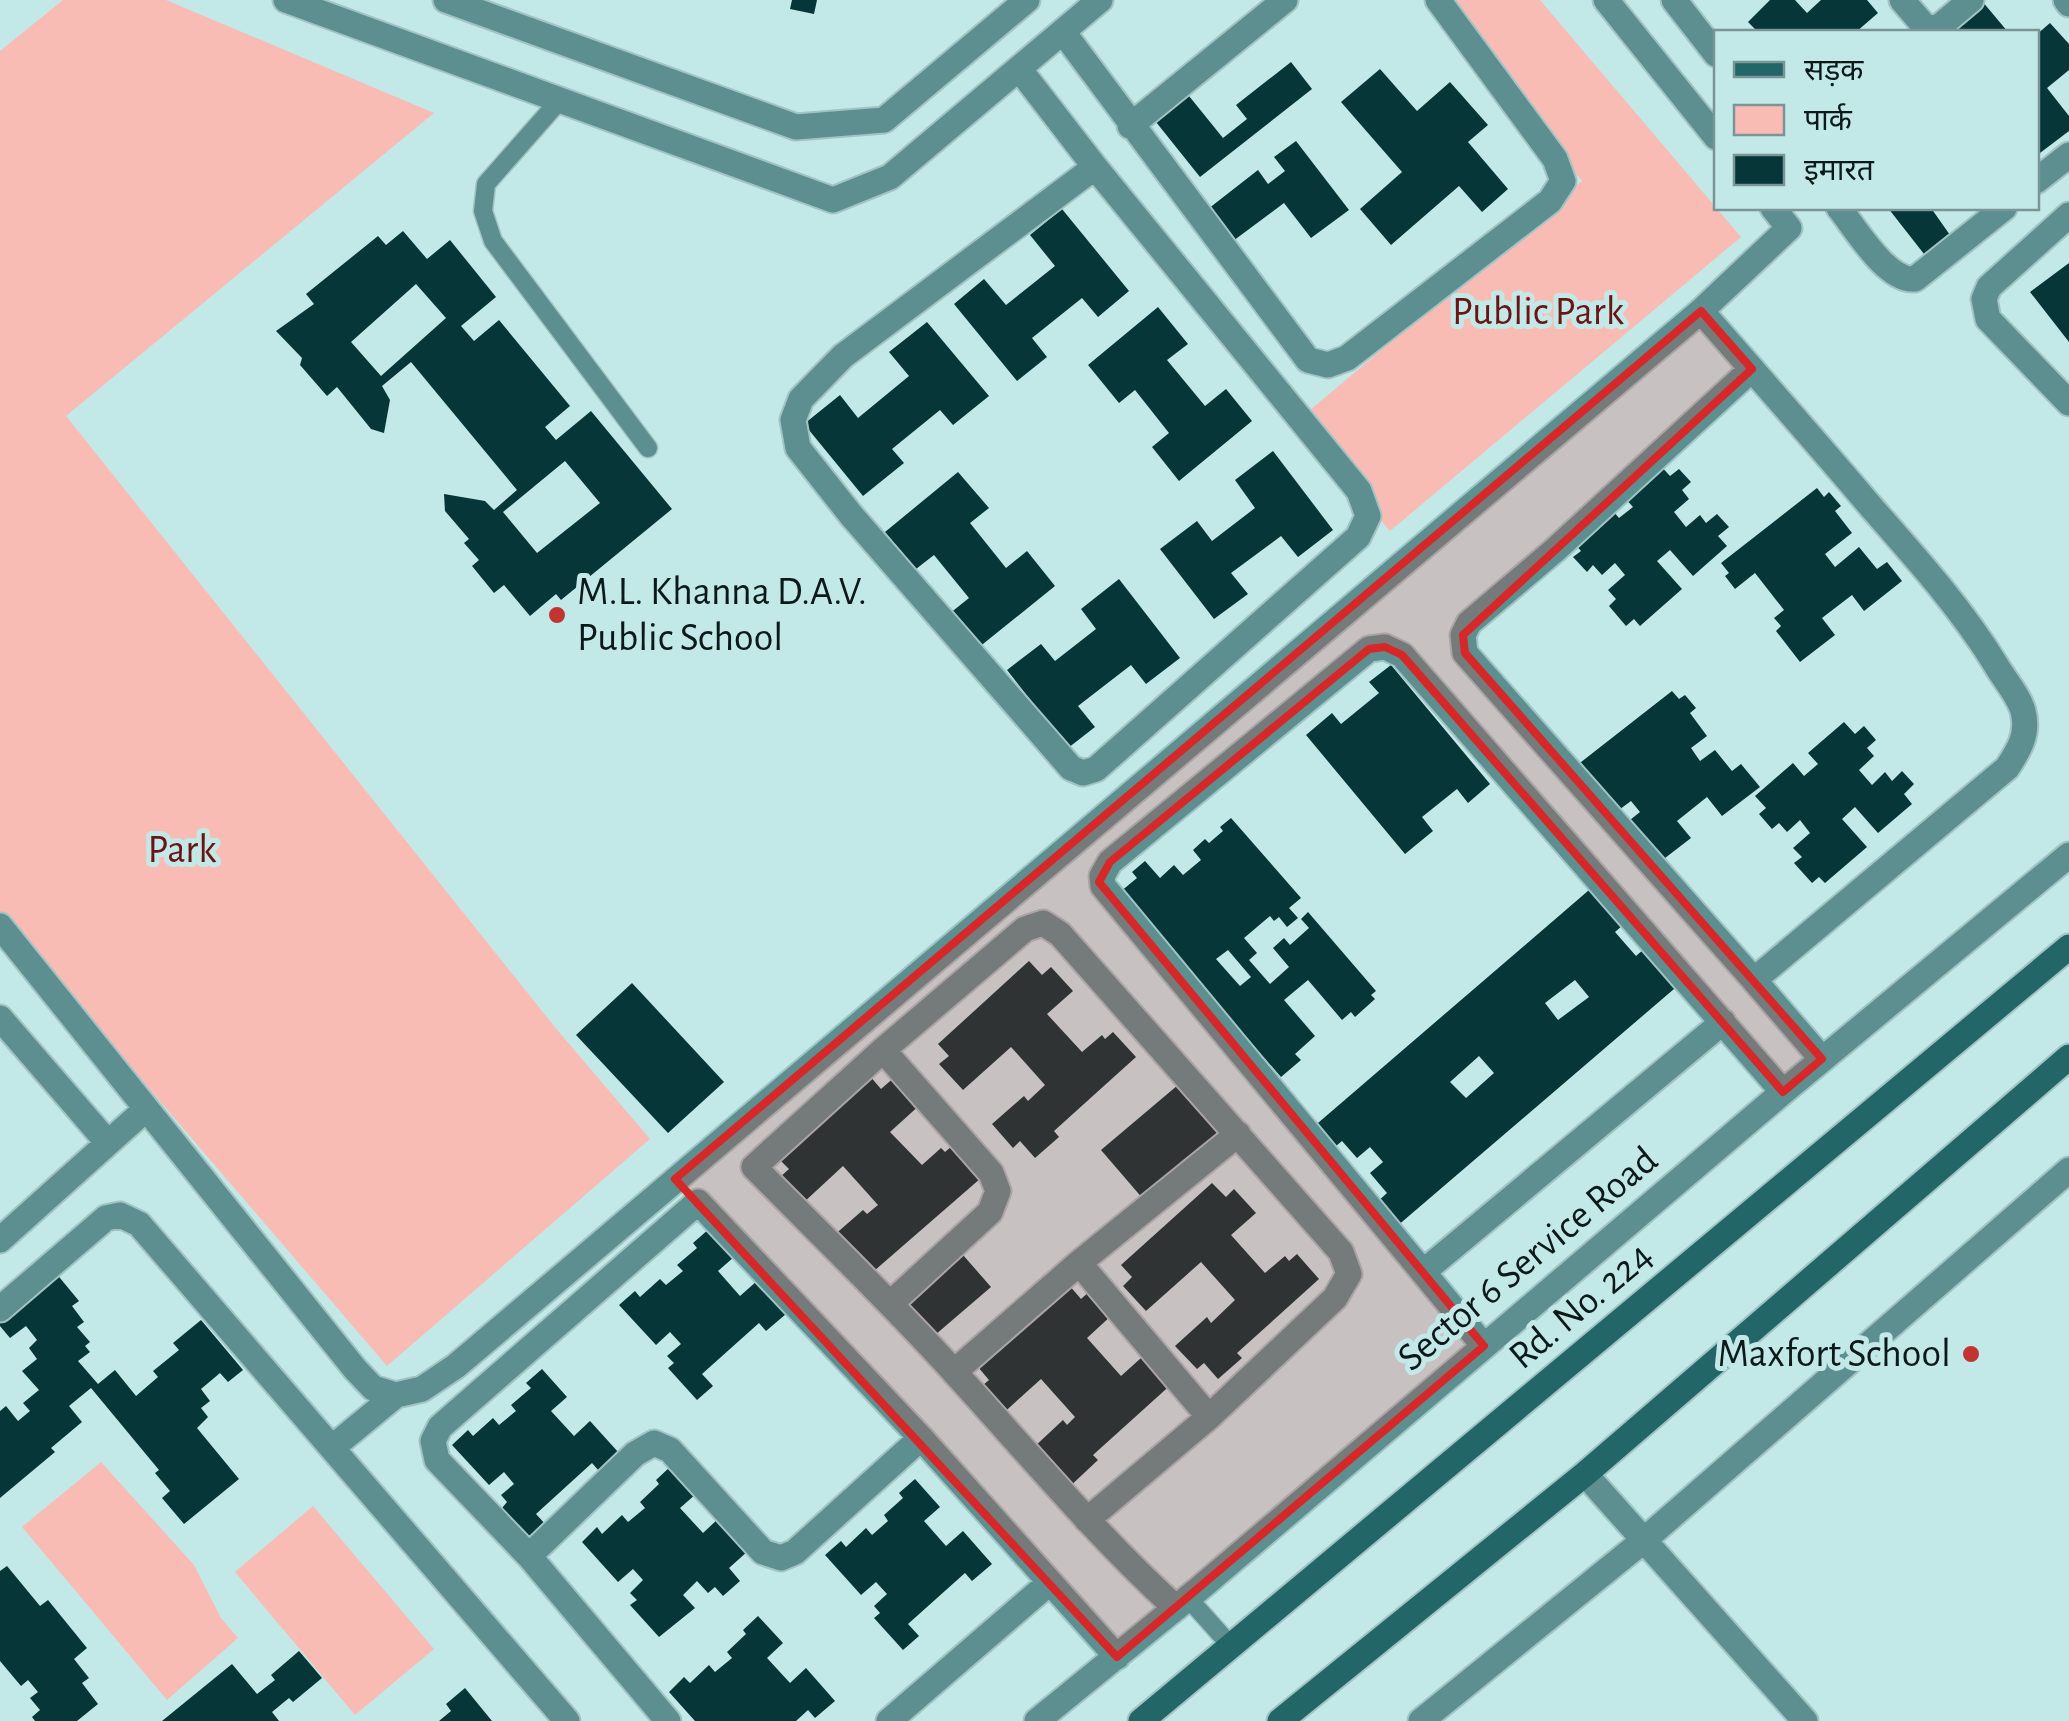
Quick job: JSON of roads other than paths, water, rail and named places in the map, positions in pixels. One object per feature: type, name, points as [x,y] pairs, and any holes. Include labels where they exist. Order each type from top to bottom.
[{"type":"main road","name":"Rd. No. 224","points":[[1141,1721],[2069,947]]},
{"type":"main road","points":[[1280,1721],[1585,1474],[2069,1057]]},
{"type":"street","points":[[286,0],[833,200],[890,177],[1100,0]]},
{"type":"street","points":[[446,0],[796,128],[884,120],[1027,0]]},
{"type":"street","points":[[1130,126],[1285,0]]},
{"type":"street","points":[[1063,32],[1308,360],[1328,365],[1347,358],[1550,202],[1562,182],[1555,160],[1438,0]]},
{"type":"street","points":[[1606,0],[1714,135]]},
{"type":"street","points":[[1674,0],[1714,51]]},
{"type":"street","points":[[1902,0],[1928,30],[1940,26],[1971,0]]},
{"type":"street","points":[[1020,70],[1359,492],[1368,516],[1358,537],[1096,769],[1083,773],[1071,768],[850,515],[798,448],[793,420],[801,400],[843,356],[1095,167]]},
{"type":"street","points":[[2039,179],[2069,155]]},
{"type":"street","points":[[333,1447],[396,1396],[422,1388],[456,1366],[1701,310],[1789,228],[1775,210]]},
{"type":"street","points":[[1841,210],[1884,264],[1905,280],[1916,279],[2002,210]]},
{"type":"street","points":[[2069,215],[1989,287],[1984,299],[1988,318],[2069,403]]},
{"type":"street","points":[[1701,310],[1932,577],[1981,641],[2023,711],[2024,742],[2007,768],[1754,980]]},
{"type":"street","points":[[1752,369],[1555,550],[1469,623],[1463,636],[1464,653],[1822,1059]]},
{"type":"street","points":[[1484,1346],[1103,886],[1102,876],[1110,862],[1370,649],[1385,647],[1402,654],[1782,1092]]},
{"type":"street","name":"Sector 6 Service Road","points":[[1037,1721],[2069,855]]},
{"type":"street","points":[[754,1167],[1025,929],[1043,922],[1060,934],[1341,1252],[1349,1274],[1335,1298],[1210,1417],[1087,1520]]},
{"type":"street","points":[[0,926],[355,1369],[373,1388],[396,1396]]},
{"type":"street","points":[[0,1018],[108,1143]]},
{"type":"street","points":[[1423,1272],[1723,1022]]},
{"type":"street","points":[[883,1050],[992,1173],[998,1191],[990,1212],[890,1304]]},
{"type":"street","points":[[0,1240],[146,1109]]},
{"type":"street","points":[[954,1372],[1079,1263],[1238,1134]]},
{"type":"street","points":[[726,1137],[890,1304],[1087,1520],[1182,1603]]},
{"type":"street","points":[[1421,1721],[1642,1541],[2069,1170]]},
{"type":"street","points":[[676,1179],[921,1438],[1117,1657]]},
{"type":"street","points":[[668,1721],[529,1556],[437,1460],[433,1441],[440,1427],[698,1202]]},
{"type":"street","points":[[0,1309],[106,1218],[120,1215],[140,1224],[567,1721]]},
{"type":"street","points":[[1079,1263],[1210,1417]]},
{"type":"street","points":[[529,1556],[636,1454],[654,1443],[670,1450],[763,1552],[781,1558],[795,1552],[921,1438]]},
{"type":"street","points":[[1585,1474],[1805,1721]]},
{"type":"street","points":[[889,1721],[1049,1583]]},
{"type":"lane","points":[[559,101],[486,184],[484,211],[494,240],[648,448]]},
{"type":"lane","points":[[1182,1603],[1231,1646]]},
{"type":"place","name":"M.L. Khanna D.A.V. Public School","points":[[557,615]]},
{"type":"place","name":"Maxfort School","points":[[1971,1354]]},
{"type":"park label","name":"Public Park","points":[[1538,312]]},
{"type":"park label","name":"Park","points":[[182,850]]}]
